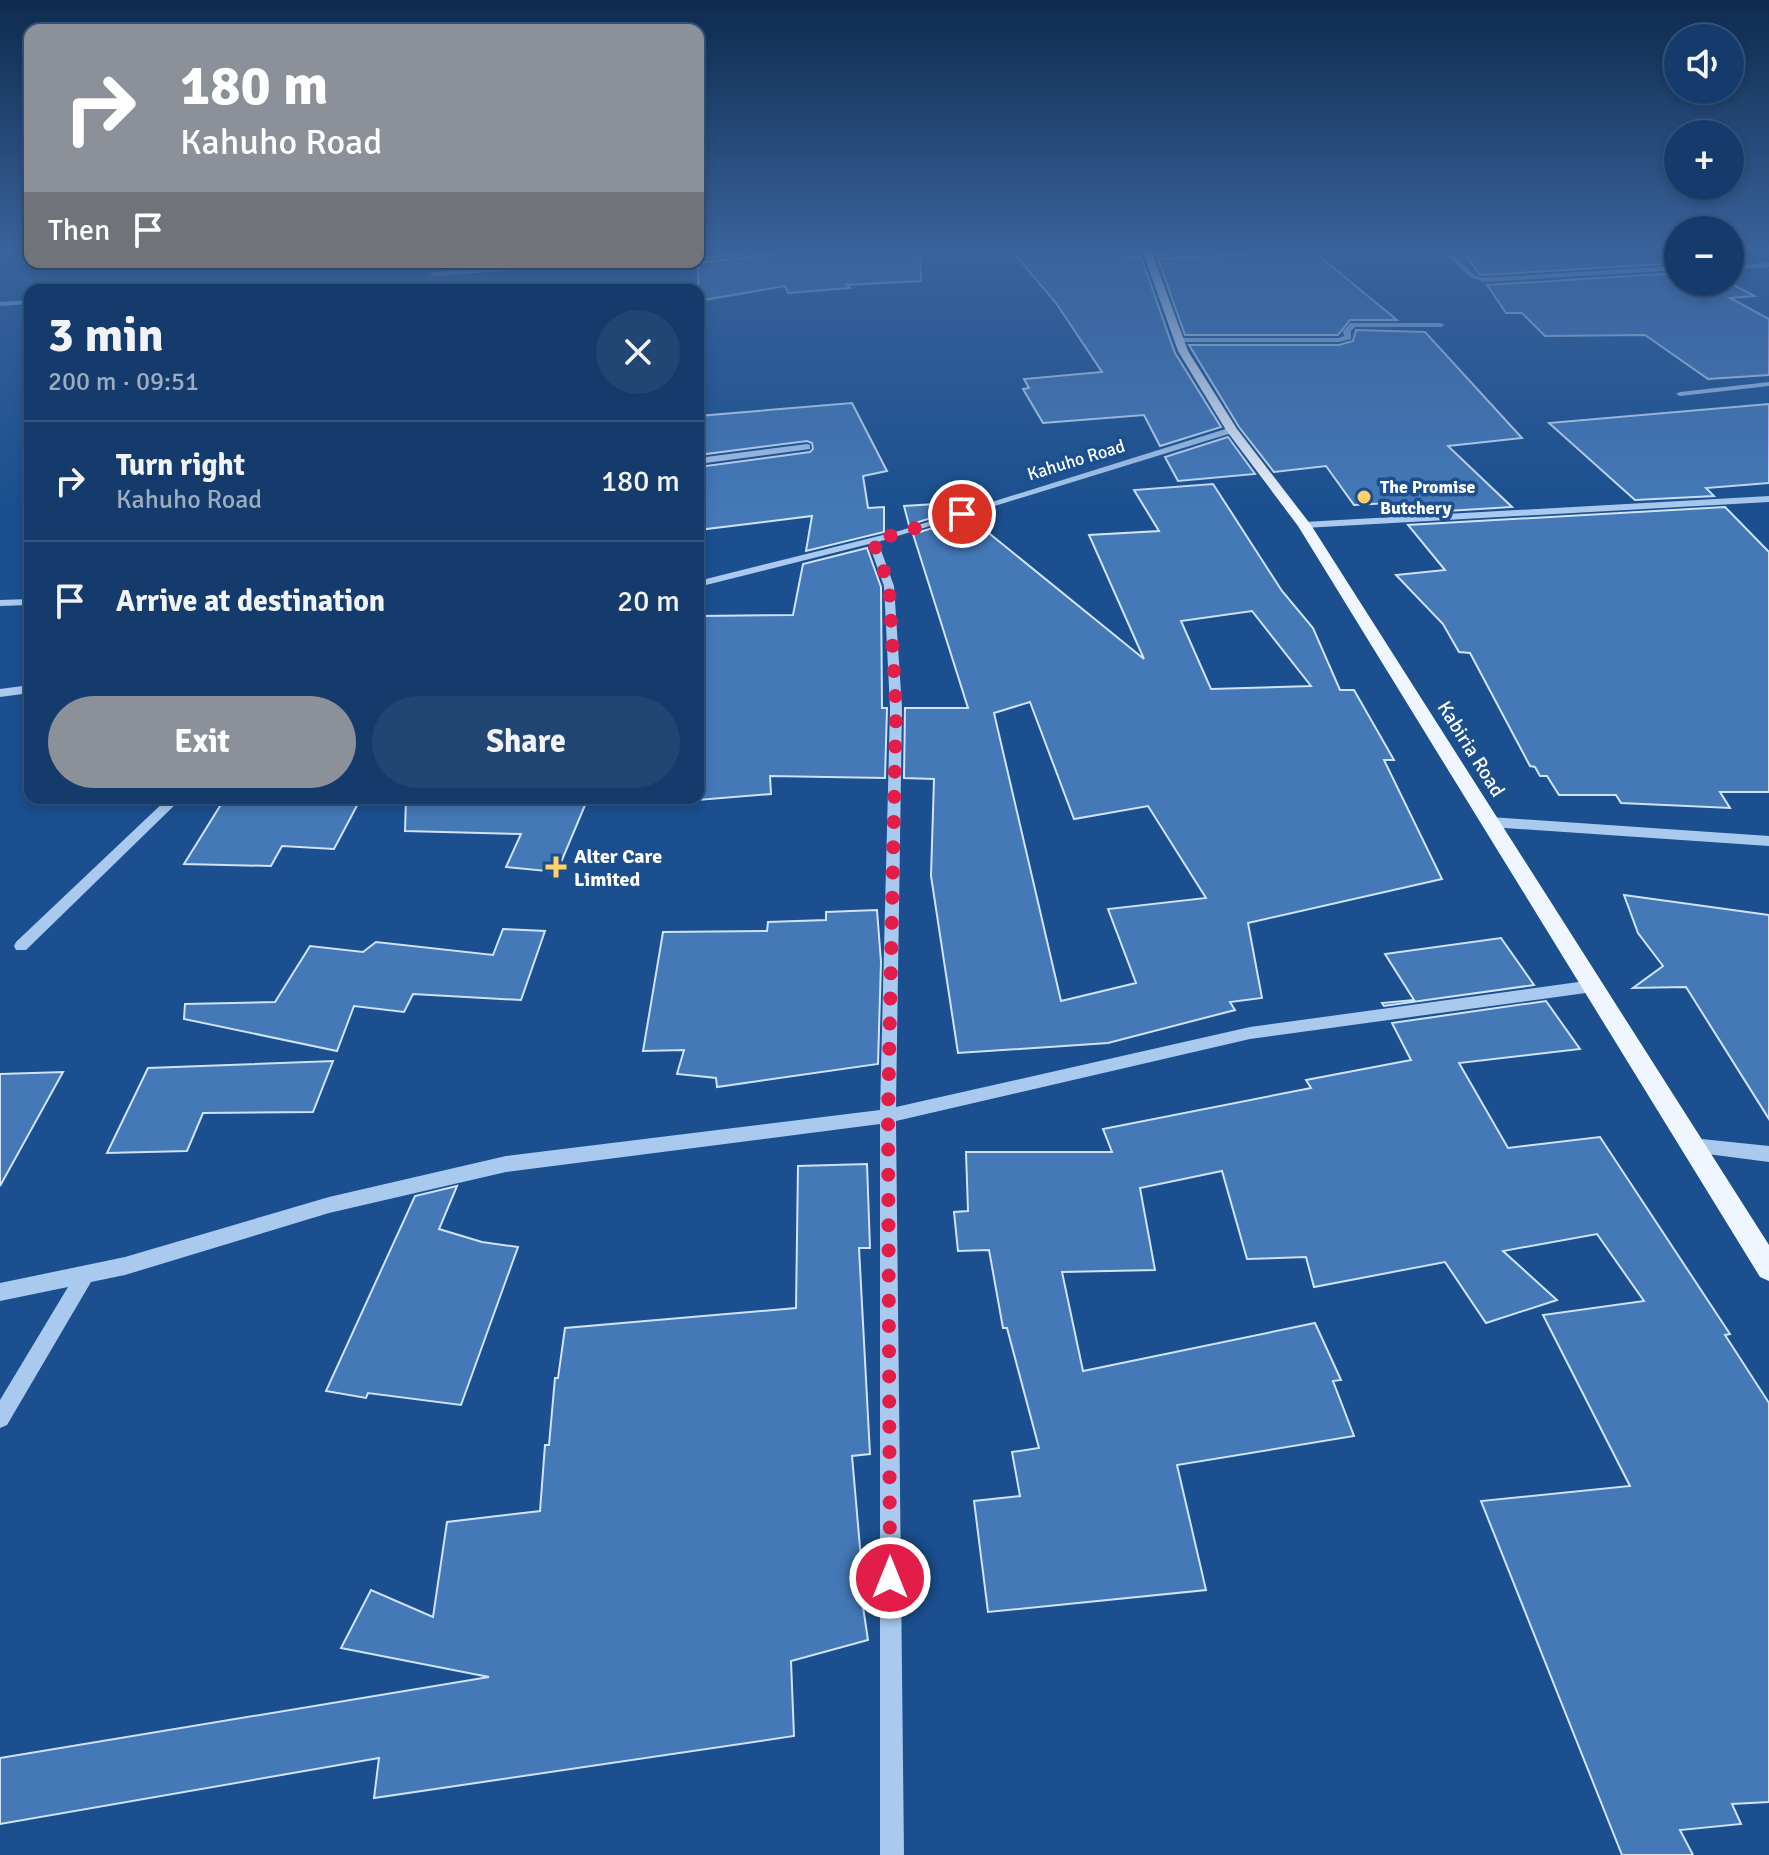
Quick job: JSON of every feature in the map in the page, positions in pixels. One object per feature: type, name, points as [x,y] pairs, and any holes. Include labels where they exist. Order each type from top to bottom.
[{"type":"main road","name":"Kabiria Road","points":[[1177,337],[1232,430],[1304,525],[1769,1268]]},
{"type":"street","points":[[1178,340],[1339,340],[1348,337]]},
{"type":"street","points":[[1680,394],[1769,384]]},
{"type":"street","name":"Kahuho Road","points":[[704,583],[873,541],[1232,430]]},
{"type":"street","points":[[704,460],[807,447]]},
{"type":"street","points":[[1304,525],[1769,499]]},
{"type":"street","points":[[873,541],[889,586],[896,708],[888,1116],[892,1855]]},
{"type":"street","points":[[0,603],[24,602]]},
{"type":"street","points":[[0,693],[24,690]]},
{"type":"street","points":[[21,946],[170,804]]},
{"type":"street","points":[[1490,822],[1769,841]]},
{"type":"street","points":[[0,1292],[125,1266],[329,1205],[506,1164],[888,1116],[1250,1033],[1593,986]]},
{"type":"street","points":[[1692,1145],[1769,1154]]},
{"type":"street","points":[[0,1418],[86,1274]]},
{"type":"building","points":[[1078,337],[1169,337],[1175,353],[1221,427],[1160,446],[1144,415],[1043,423],[1023,389],[1029,388],[1024,379],[1102,372]]},
{"type":"building","points":[[1354,337],[1429,337],[1522,438],[1448,446],[1512,507],[1398,514],[1389,503],[1354,505],[1326,466],[1274,472],[1239,427],[1189,345],[1339,345],[1353,341]]},
{"type":"building","points":[[1647,337],[1769,337],[1769,375],[1708,379]]},
{"type":"building","points":[[852,403],[887,471],[863,476],[868,508],[884,507],[884,532],[806,551],[812,516],[704,529],[704,466],[810,452],[813,449],[812,443],[807,441],[704,454],[704,415]]},
{"type":"building","points":[[1769,404],[1769,483],[1706,488],[1714,496],[1635,500],[1549,423]]},
{"type":"building","points":[[1228,437],[1255,474],[1178,481],[1165,457]]},
{"type":"building","points":[[1213,484],[1282,591],[1313,628],[1340,690],[1354,690],[1394,760],[1384,760],[1442,879],[1248,923],[1262,998],[1230,1002],[1235,1010],[1108,1043],[958,1053],[931,876],[934,779],[904,778],[905,708],[968,708],[913,534],[969,517],[1144,659],[1089,535],[1159,531],[1134,490]],"holes":[[[1252,611],[1311,686],[1211,689],[1181,621]],[[1030,702],[1074,819],[1148,806],[1206,898],[1108,909],[1136,983],[1061,1001],[994,713]]]},
{"type":"building","points":[[952,503],[960,509],[909,525],[904,506]]},
{"type":"building","points":[[1725,507],[1769,552],[1769,792],[1720,792],[1730,808],[1621,803],[1616,795],[1559,795],[1547,776],[1540,776],[1535,767],[1530,766],[1470,653],[1459,652],[1443,624],[1396,575],[1445,570],[1408,525]]},
{"type":"building","points":[[867,548],[881,587],[882,708],[887,708],[885,778],[770,776],[771,794],[704,800],[704,616],[793,615],[803,564]]},
{"type":"building","points":[[221,804],[358,804],[334,849],[282,846],[271,866],[184,864]]},
{"type":"building","points":[[406,804],[585,804],[557,872],[506,867],[521,834],[405,831]]},
{"type":"building","points":[[1624,895],[1769,915],[1769,1119],[1686,987],[1633,988],[1663,966],[1638,933]]},
{"type":"building","points":[[877,910],[881,962],[878,1064],[717,1087],[716,1078],[677,1074],[684,1050],[643,1051],[663,932],[767,931],[768,922],[826,920],[826,912]]},
{"type":"building","points":[[503,929],[545,931],[521,1000],[413,994],[404,1012],[354,1006],[337,1051],[184,1019],[185,1004],[275,1002],[310,946],[363,952],[376,942],[493,955]]},
{"type":"building","points":[[1501,938],[1534,985],[1384,1006],[1382,1003],[1414,1000],[1385,954]]},
{"type":"building","points":[[1546,1001],[1580,1049],[1459,1063],[1508,1148],[1600,1137],[1730,1334],[1725,1335],[1769,1403],[1769,1802],[1732,1804],[1741,1824],[1680,1830],[1693,1855],[1622,1855],[1481,1501],[1630,1486],[1543,1315],[1644,1301],[1597,1234],[1503,1251],[1557,1300],[1486,1323],[1445,1262],[1314,1287],[1306,1257],[1247,1259],[1222,1171],[1140,1188],[1155,1270],[1062,1272],[1083,1371],[1315,1323],[1341,1380],[1333,1381],[1354,1436],[1177,1465],[1206,1590],[988,1612],[974,1501],[1020,1496],[1012,1452],[1039,1448],[1007,1328],[1003,1328],[989,1250],[958,1251],[954,1212],[968,1211],[966,1152],[1112,1152],[1103,1129],[1311,1088],[1306,1080],[1411,1060],[1392,1023]]},
{"type":"building","points":[[333,1061],[313,1112],[203,1113],[187,1151],[107,1153],[148,1068]]},
{"type":"building","points":[[63,1072],[0,1186],[0,1074]]},
{"type":"building","points":[[867,1164],[870,1248],[859,1248],[870,1454],[852,1456],[861,1559],[856,1560],[868,1640],[791,1661],[794,1736],[374,1798],[379,1758],[0,1824],[0,1758],[489,1677],[341,1648],[371,1590],[433,1617],[447,1522],[540,1511],[545,1445],[549,1445],[555,1378],[558,1378],[565,1328],[796,1308],[798,1166]]},
{"type":"building","points":[[457,1186],[439,1229],[482,1242],[518,1247],[461,1405],[368,1393],[366,1398],[326,1391],[415,1196]]},
{"type":"place","name":"The Promise Butchery","points":[[1364,497]]},
{"type":"place","name":"Alter Care Limited","points":[[556,867]]},
{"type":"route","points":[[890,1578],[888,1116],[896,708],[889,586],[873,541],[962,514]]}]
